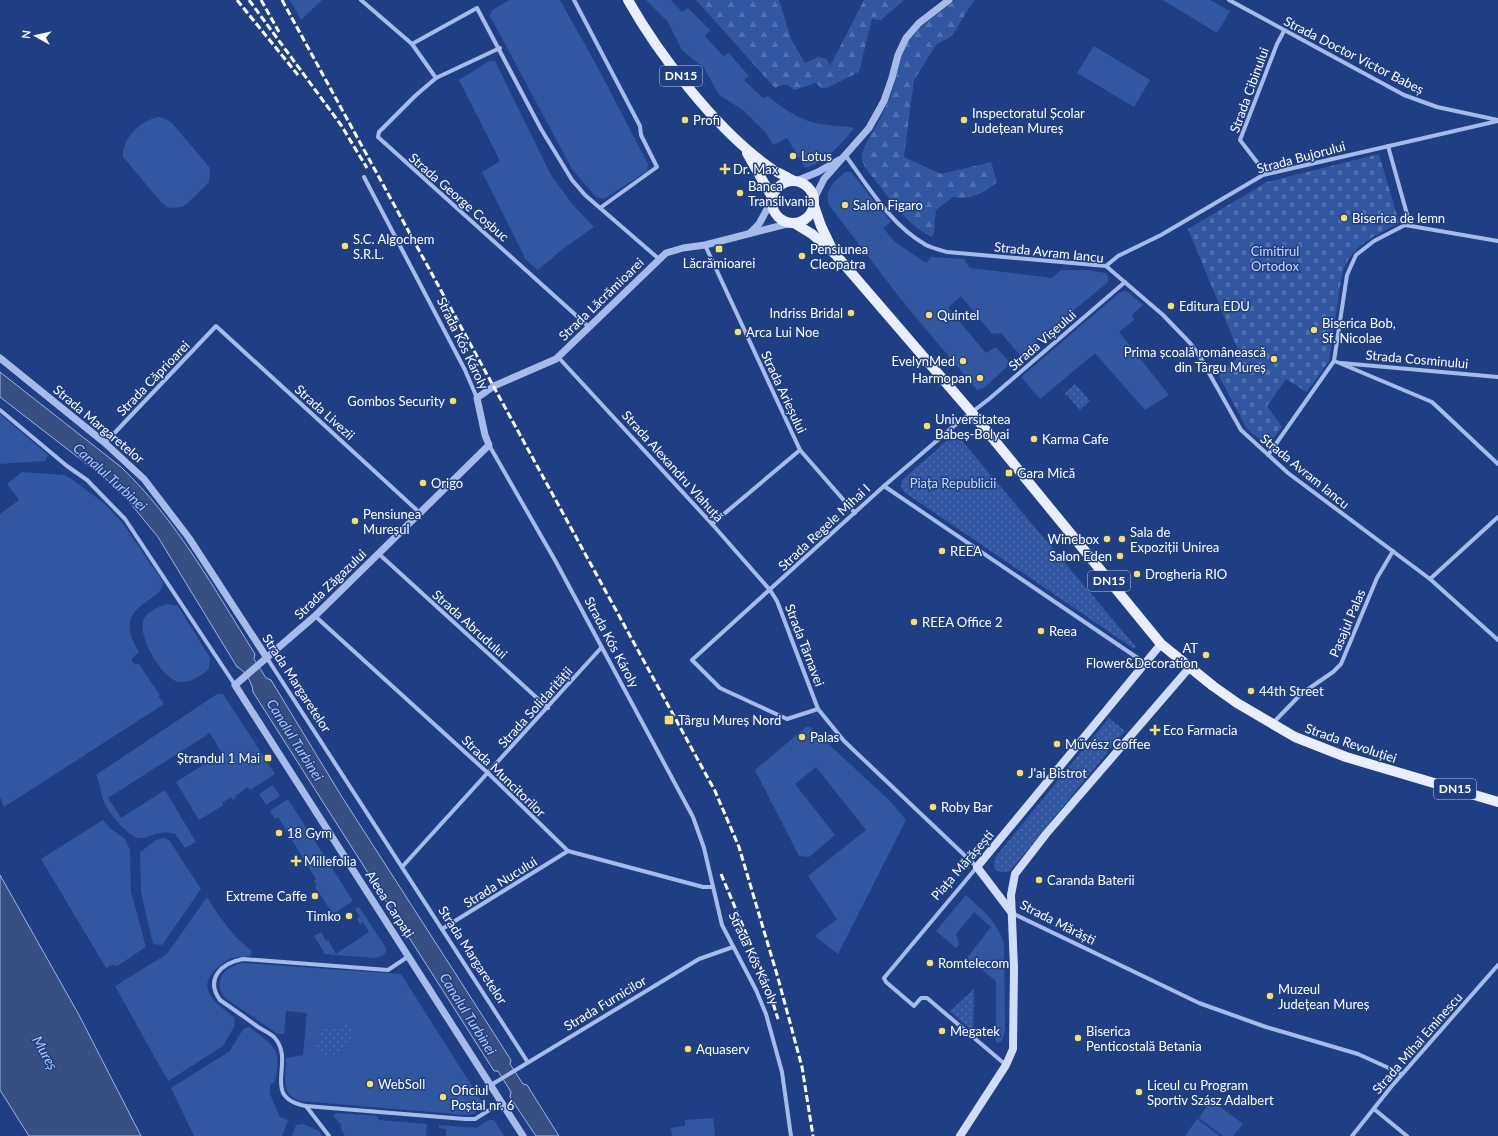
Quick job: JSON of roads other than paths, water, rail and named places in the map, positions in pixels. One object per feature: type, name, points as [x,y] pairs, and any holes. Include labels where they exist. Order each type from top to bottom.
[{"type":"main road","name":"DN15","points":[[628,0],[639,20],[695,96],[743,146],[766,165],[808,188],[821,226],[836,255]]},
{"type":"main road","name":"DN15","points":[[743,146],[772,199],[773,211],[776,216],[812,234],[836,255],[972,413],[1161,644],[1190,667]]},
{"type":"main road","points":[[772,199],[774,191],[783,183],[795,181]]},
{"type":"main road","points":[[792,223],[802,221],[809,215],[813,202]]},
{"type":"main road","name":"Piața Mărășești","points":[[977,867],[1161,644]]},
{"type":"main road","points":[[960,1136],[1006,1065],[1013,1049],[1011,895],[1015,874],[1019,866],[1190,667]]},
{"type":"main road","name":"Strada Revoluției","points":[[1190,667],[1237,703],[1272,724],[1322,749],[1498,802]]},
{"type":"main road","name":"Strada Mărăști","points":[[977,867],[1012,913]]},
{"type":"street","points":[[361,0],[412,44],[436,78]]},
{"type":"street","points":[[574,0],[640,126],[641,135],[657,167],[600,208]]},
{"type":"street","points":[[813,202],[824,179],[846,156],[869,128],[884,101],[898,55],[906,38],[919,23],[950,0]]},
{"type":"street","name":"Strada Doctor Victor Babeș","points":[[1229,0],[1404,95],[1437,107],[1498,121]]},
{"type":"street","points":[[412,44],[477,8],[500,48],[527,102],[561,164],[585,195],[658,259]]},
{"type":"street","name":"Strada Cibinului","points":[[1266,174],[1240,140],[1274,51],[1284,31]]},
{"type":"street","name":"Strada George Coșbuc","points":[[500,48],[436,78],[415,96],[379,132],[379,140],[589,327]]},
{"type":"street","name":"Strada Bujorului","points":[[1106,266],[1118,256],[1161,235],[1266,174],[1498,121]]},
{"type":"street","points":[[1388,146],[1410,226]]},
{"type":"street","points":[[795,181],[818,172],[846,156]]},
{"type":"street","name":"Strada Avram Iancu","points":[[846,156],[889,214],[912,235],[928,246],[947,252],[1106,266],[1163,315],[1190,343],[1200,357],[1241,430],[1288,473],[1430,579],[1498,640]]},
{"type":"street","name":"Strada Kós Károly","points":[[364,177],[465,370],[477,398],[485,436],[489,445],[556,562],[693,818],[704,848],[722,925],[756,990],[766,1014],[782,1072],[791,1136]]},
{"type":"street","points":[[748,234],[759,224],[772,199]]},
{"type":"street","name":"Strada Lăcrămioarei","points":[[477,398],[494,386],[527,373],[558,357],[658,259],[666,253],[792,223]]},
{"type":"street","points":[[1268,455],[1336,362],[1347,275],[1356,255],[1374,241],[1405,225],[1498,240]]},
{"type":"street","name":"Strada Arieșului","points":[[705,244],[800,450],[855,513]]},
{"type":"street","name":"Strada Vișeului","points":[[972,413],[1125,282]]},
{"type":"street","name":"Strada Căprioarei","points":[[105,443],[216,326]]},
{"type":"street","name":"Strada Livezii","points":[[216,326],[420,513]]},
{"type":"street","name":"Strada Alexandru Vlahuță","points":[[558,357],[712,524],[770,590]]},
{"type":"street","name":"Strada Margaretelor","points":[[0,358],[105,443],[144,479],[189,538],[527,1061]]},
{"type":"street","points":[[1336,362],[1432,402],[1497,461]]},
{"type":"street","name":"Strada Cosminului","points":[[1336,362],[1498,377]]},
{"type":"street","points":[[0,410],[67,466],[87,480],[125,519],[235,685]]},
{"type":"street","name":"Strada Regele Mihai I","points":[[818,709],[787,719],[720,688],[692,660],[884,486],[954,426],[972,413]]},
{"type":"street","name":"Strada Zăgazului","points":[[235,685],[315,616],[489,445]]},
{"type":"street","points":[[712,524],[800,450]]},
{"type":"street","points":[[884,486],[1145,663]]},
{"type":"street","points":[[1430,579],[1498,517]]},
{"type":"street","name":"Pasajul Palas","points":[[1272,724],[1301,694],[1333,672],[1341,664],[1377,578],[1384,563],[1393,551]]},
{"type":"street","name":"Strada Abrudului","points":[[379,554],[548,708]]},
{"type":"street","name":"Strada Târnavei","points":[[770,590],[777,601],[818,709]]},
{"type":"street","name":"Strada Muncitorilor","points":[[315,616],[488,773],[568,852]]},
{"type":"street","name":"Strada Solidarității","points":[[402,867],[601,648]]},
{"type":"street","name":"Aleea Carpați","points":[[235,685],[409,956],[494,1083],[502,1102],[523,1136]]},
{"type":"street","name":"Strada Mărăști","points":[[818,709],[844,741],[977,867]]},
{"type":"street","points":[[568,852],[703,887],[712,887]]},
{"type":"street","name":"Strada Nucului","points":[[442,929],[568,852]]},
{"type":"street","name":"Piața Mărășești","points":[[977,867],[900,957],[884,978],[886,982],[914,1006],[921,998],[927,998],[1006,1065]]},
{"type":"street","name":"Strada Mărăști","points":[[1012,913],[1199,1003],[1266,1028],[1358,1054],[1402,1074]]},
{"type":"street","name":"Strada Furnicilor","points":[[494,1083],[527,1061],[699,959],[733,947]]},
{"type":"street","points":[[409,956],[388,970],[243,959],[227,964],[217,974],[213,984],[215,993],[220,1000],[274,1038],[282,1053],[280,1087],[283,1095],[289,1101],[306,1106],[475,1119],[502,1102]]},
{"type":"street","name":"Strada Mihai Eminescu","points":[[1352,1136],[1402,1074],[1498,965]]},
{"type":"street","points":[[306,1106],[329,1136]]},
{"type":"street","points":[[1374,1109],[1407,1136]]},
{"type":"water","name":"Canalul Turbinei","points":[[0,372],[121,467],[160,509],[177,532],[194,556],[255,654],[254,659],[266,678],[271,680],[342,797],[511,1060],[510,1064],[523,1084],[527,1085],[559,1136],[536,1136],[510,1097],[511,1092],[498,1071],[494,1071],[253,692],[252,685],[248,678],[243,671],[237,667],[158,537],[126,498],[106,479],[0,397]]},
{"type":"water","name":"Mureș","points":[[0,875],[79,1015],[141,1136],[29,1136],[0,1090]]},
{"type":"railway","points":[[237,0],[298,75]]},
{"type":"railway","points":[[249,0],[341,125],[367,168]]},
{"type":"railway","points":[[261,0],[279,32]]},
{"type":"railway","points":[[282,0],[715,791],[739,847],[778,978],[802,1067],[813,1136]]},
{"type":"railway","points":[[721,874],[766,981],[778,1019]]},
{"type":"place","name":"Profi","points":[[685,120]]},
{"type":"place","name":"Inspectoratul Școlar Județean Mureș","points":[[964,120]]},
{"type":"place","name":"Lotus","points":[[793,156]]},
{"type":"place","name":"Dr. Max","points":[[725,169]]},
{"type":"place","name":"Banca Transilvania","points":[[740,193]]},
{"type":"place","name":"Salon Figaro","points":[[845,205]]},
{"type":"place","name":"Biserica de lemn","points":[[1344,218]]},
{"type":"place","name":"S.C. Algochem S.R.L.","points":[[345,246]]},
{"type":"place","name":"Lăcrămioarei","points":[[719,249]]},
{"type":"place","name":"Pensiunea Cleopatra","points":[[802,256]]},
{"type":"place","name":"Editura EDU","points":[[1171,306]]},
{"type":"place","name":"Indriss Bridal","points":[[851,313]]},
{"type":"place","name":"Quintel","points":[[929,315]]},
{"type":"place","name":"Biserica Bob, Sf. Nicolae","points":[[1314,330]]},
{"type":"place","name":"Arca Lui Noe","points":[[738,332]]},
{"type":"place","name":"Prima școală românească din Târgu Mureș","points":[[1274,359]]},
{"type":"place","name":"EvelynMed","points":[[963,361]]},
{"type":"place","name":"Harmopan","points":[[980,378]]},
{"type":"place","name":"Gombos Security","points":[[453,401]]},
{"type":"place","name":"Universitatea Babeș-Bolyai","points":[[927,426]]},
{"type":"place","name":"Karma Cafe","points":[[1034,439]]},
{"type":"place","name":"Gara Mică","points":[[1009,473]]},
{"type":"place","name":"Origo","points":[[423,483]]},
{"type":"place","name":"Pensiunea Mureșul","points":[[355,521]]},
{"type":"place","name":"Winebox","points":[[1107,539]]},
{"type":"place","name":"Sala de Expoziții Unirea","points":[[1122,539]]},
{"type":"place","name":"REEA","points":[[942,551]]},
{"type":"place","name":"Salon Eden","points":[[1120,556]]},
{"type":"place","name":"Drogheria RIO","points":[[1137,574]]},
{"type":"place","name":"REEA Office 2","points":[[914,622]]},
{"type":"place","name":"Reea","points":[[1041,631]]},
{"type":"place","name":"AT Flower&Decoration","points":[[1206,655]]},
{"type":"place","name":"44th Street","points":[[1251,691]]},
{"type":"place","name":"Târgu Mureș Nord","points":[[669,720]]},
{"type":"place","name":"Eco Farmacia","points":[[1155,730]]},
{"type":"place","name":"Palas","points":[[802,737]]},
{"type":"place","name":"Művész Coffee","points":[[1057,744]]},
{"type":"place","name":"Ștrandul 1 Mai","points":[[268,758]]},
{"type":"place","name":"J'ai Bistrot","points":[[1020,773]]},
{"type":"place","name":"Roby Bar","points":[[933,807]]},
{"type":"place","name":"18 Gym","points":[[279,833]]},
{"type":"place","name":"Millefolia","points":[[296,861]]},
{"type":"place","name":"Caranda Baterii","points":[[1039,880]]},
{"type":"place","name":"Extreme Caffe","points":[[315,896]]},
{"type":"place","name":"Timko","points":[[349,916]]},
{"type":"place","name":"Romtelecom","points":[[930,963]]},
{"type":"place","name":"Muzeul Județean Mureș","points":[[1270,996]]},
{"type":"place","name":"Megatek","points":[[942,1031]]},
{"type":"place","name":"Biserica Penticostală Betania","points":[[1078,1038]]},
{"type":"place","name":"Aquaserv","points":[[688,1049]]},
{"type":"place","name":"WebSoll","points":[[370,1084]]},
{"type":"place","name":"Liceul cu Program Sportiv Szász Adalbert","points":[[1139,1092]]},
{"type":"place","name":"Oficiul Poștal nr. 6","points":[[443,1097]]},
{"type":"park label","name":"Cimitirul Ortodox","points":[[1275,258]]},
{"type":"park label","name":"Piața Republicii","points":[[953,483]]}]
